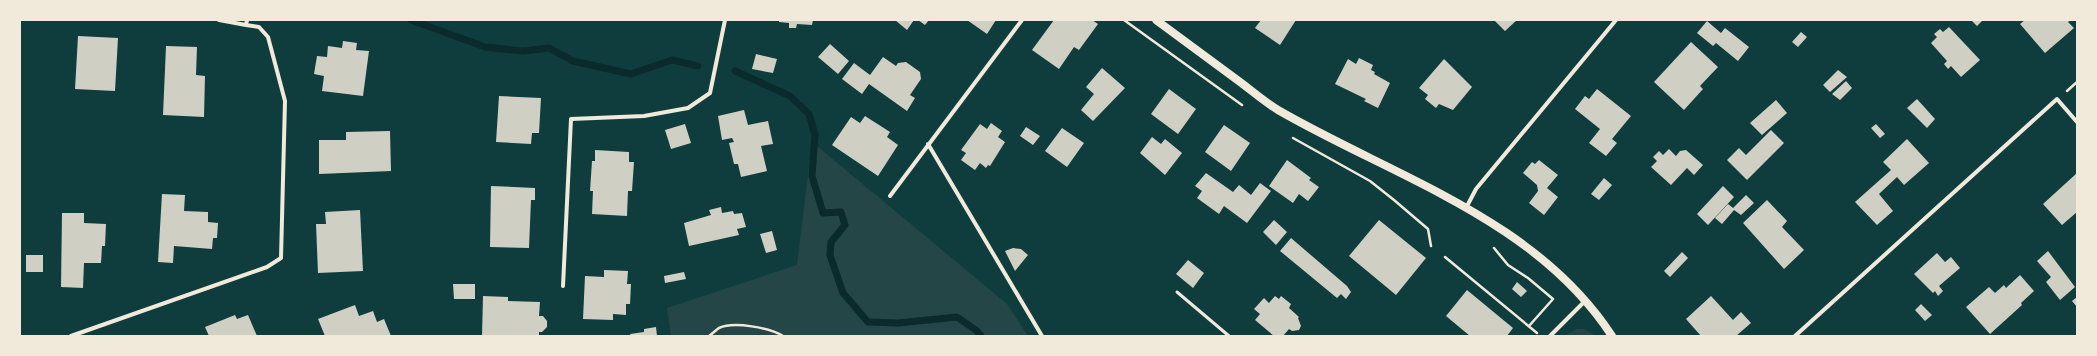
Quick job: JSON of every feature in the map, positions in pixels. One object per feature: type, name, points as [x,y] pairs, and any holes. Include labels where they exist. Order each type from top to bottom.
[{"type":"main road","points":[[1156,20],[1276,109],[1323,135],[1466,208],[1505,231],[1540,256],[1586,300],[1612,336]]},
{"type":"street","points":[[71,336],[267,267],[281,258],[285,101],[268,37],[259,27],[220,20]]},
{"type":"street","points":[[246,25],[247,20]]},
{"type":"street","points":[[563,286],[571,119],[644,116],[688,108],[710,93],[725,20]]},
{"type":"street","points":[[890,196],[1022,20]]},
{"type":"street","points":[[1466,208],[1476,189],[1616,20]]},
{"type":"street","points":[[1796,336],[2057,99],[2077,122]]},
{"type":"street","points":[[928,144],[1042,336]]},
{"type":"street","points":[[1550,336],[1586,300]]},
{"type":"lane","points":[[1177,292],[1229,336]]},
{"type":"path","points":[[1370,181],[1428,230],[1431,246]]},
{"type":"path","points":[[1494,248],[1508,265],[1528,278],[1553,299],[1529,326]]},
{"type":"path","points":[[1445,257],[1538,334]]},
{"type":"path","points":[[709,336],[720,328],[740,325],[775,331],[783,336]]},
{"type":"shaded area","points":[[812,142],[1007,304],[1028,336],[671,336],[667,308],[797,265]]},
{"type":"shaded area","points":[[1577,329],[1584,329],[1596,336],[1564,336]]},
{"type":"building","points":[[779,20],[813,20],[812,25],[797,24],[796,28],[789,28],[789,23],[779,22]]},
{"type":"building","points":[[895,20],[914,20],[907,30]]},
{"type":"building","points":[[918,20],[929,20],[925,25]]},
{"type":"building","points":[[967,20],[996,20],[987,34]]},
{"type":"building","points":[[1054,20],[1092,20],[1098,24],[1079,50],[1074,47],[1059,69],[1032,50]]},
{"type":"building","points":[[1261,20],[1296,20],[1280,45],[1255,28]]},
{"type":"building","points":[[1494,20],[1517,20],[1505,31]]},
{"type":"building","points":[[1971,20],[1983,20],[1977,26]]},
{"type":"building","points":[[2025,20],[2071,20],[2068,22],[2074,28],[2045,53],[2020,24]]},
{"type":"building","points":[[1707,21],[1721,33],[1725,28],[1749,47],[1738,61],[1716,43],[1713,46],[1697,33]]},
{"type":"building","points":[[1949,27],[1980,60],[1961,77],[1951,66],[1948,69],[1944,64],[1947,61],[1931,43],[1937,37],[1934,34],[1940,29],[1943,32]]},
{"type":"building","points":[[1801,32],[1807,37],[1798,47],[1792,42]]},
{"type":"building","points":[[78,36],[118,38],[115,91],[75,89]]},
{"type":"building","points":[[343,41],[357,43],[356,50],[369,51],[363,96],[322,91],[324,76],[314,74],[317,56],[327,57],[328,46],[342,48]]},
{"type":"building","points":[[1691,42],[1718,67],[1700,86],[1703,89],[1684,110],[1654,82]]},
{"type":"building","points":[[830,44],[849,61],[838,74],[818,57]]},
{"type":"building","points":[[166,46],[197,47],[196,75],[205,76],[204,117],[163,115]]},
{"type":"building","points":[[756,54],[777,59],[773,73],[752,69]]},
{"type":"building","points":[[883,57],[896,66],[898,63],[906,62],[920,72],[921,79],[910,95],[915,98],[907,111],[869,84],[862,94],[842,79],[854,63],[870,75]]},
{"type":"building","points":[[1359,58],[1373,65],[1371,70],[1375,72],[1374,74],[1390,83],[1378,108],[1364,101],[1366,99],[1335,84],[1348,59],[1356,64]]},
{"type":"building","points":[[1444,59],[1472,87],[1453,110],[1439,104],[1436,108],[1425,99],[1428,95],[1419,88]]},
{"type":"building","points":[[1102,68],[1125,88],[1093,121],[1081,110],[1094,94],[1086,87]]},
{"type":"building","points":[[1838,70],[1847,77],[1830,92],[1823,85]]},
{"type":"building","points":[[1846,81],[1852,88],[1840,100],[1832,94]]},
{"type":"building","points":[[1169,89],[1196,109],[1178,134],[1151,114]]},
{"type":"building","points":[[1597,89],[1631,116],[1612,139],[1617,143],[1606,156],[1589,143],[1600,129],[1575,109],[1585,96],[1589,99]]},
{"type":"building","points":[[499,96],[541,98],[539,133],[532,133],[531,144],[496,142]]},
{"type":"building","points":[[1917,99],[1935,119],[1927,128],[1907,108]]},
{"type":"building","points":[[1776,100],[1787,113],[1762,135],[1750,123]]},
{"type":"building","points":[[744,110],[748,125],[768,121],[773,144],[761,146],[767,171],[741,177],[738,164],[734,164],[729,143],[734,142],[732,138],[722,140],[718,116]]},
{"type":"building","points":[[865,116],[890,132],[887,137],[898,145],[878,176],[832,145],[851,117],[860,123]]},
{"type":"building","points":[[991,123],[1002,131],[998,137],[1005,142],[990,166],[988,165],[986,168],[980,163],[975,170],[961,160],[966,153],[961,150],[980,124],[987,129]]},
{"type":"building","points":[[685,124],[691,143],[671,149],[665,130]]},
{"type":"building","points":[[1876,124],[1885,134],[1880,138],[1871,128]]},
{"type":"building","points":[[1224,125],[1250,143],[1231,171],[1205,152]]},
{"type":"building","points":[[1026,127],[1040,136],[1033,145],[1020,136]]},
{"type":"building","points":[[1062,128],[1084,143],[1067,167],[1045,151]]},
{"type":"building","points":[[1771,130],[1784,143],[1747,180],[1727,160],[1739,148],[1746,155]]},
{"type":"building","points":[[390,131],[391,171],[319,174],[319,140],[346,140],[346,132]]},
{"type":"building","points":[[1152,137],[1161,144],[1165,139],[1182,153],[1165,175],[1140,153]]},
{"type":"building","points":[[1907,139],[1929,163],[1904,185],[1897,177],[1879,194],[1893,211],[1877,225],[1855,202],[1891,170],[1883,162]]},
{"type":"building","points":[[1669,149],[1676,156],[1680,151],[1686,150],[1703,165],[1694,175],[1687,168],[1671,185],[1651,167],[1657,161],[1653,157],[1659,151],[1663,155]]},
{"type":"building","points":[[595,150],[629,152],[629,162],[634,162],[632,191],[628,191],[627,216],[592,214],[593,191],[590,191],[592,161],[595,161]]},
{"type":"building","points":[[1287,160],[1311,178],[1309,180],[1319,187],[1308,201],[1299,194],[1293,203],[1269,186]]},
{"type":"building","points":[[1539,160],[1558,175],[1547,188],[1558,197],[1544,215],[1529,203],[1538,191],[1537,185],[1523,173],[1532,162],[1535,164]]},
{"type":"building","points":[[1206,173],[1233,192],[1239,185],[1251,195],[1260,183],[1271,191],[1247,223],[1224,206],[1219,214],[1197,198],[1202,191],[1195,186]]},
{"type":"building","points":[[2077,173],[2077,212],[2062,225],[2043,204]]},
{"type":"building","points":[[1604,178],[1612,185],[1599,200],[1591,194]]},
{"type":"building","points":[[491,186],[535,188],[535,200],[531,200],[529,248],[490,247]]},
{"type":"building","points":[[1723,186],[1734,197],[1708,225],[1697,214]]},
{"type":"building","points":[[162,194],[185,195],[184,211],[208,212],[208,222],[218,223],[217,238],[213,238],[212,249],[174,246],[173,263],[158,262]]},
{"type":"building","points":[[1746,195],[1754,203],[1741,215],[1734,210],[1722,224],[1715,218],[1728,204],[1733,208]]},
{"type":"building","points":[[1767,200],[1787,221],[1782,227],[1804,250],[1784,269],[1743,223]]},
{"type":"building","points":[[721,207],[722,213],[733,211],[734,214],[742,213],[746,227],[737,229],[739,235],[689,246],[684,223],[711,215],[709,210]]},
{"type":"building","points":[[360,210],[363,271],[318,273],[316,224],[326,224],[325,212]]},
{"type":"building","points":[[62,213],[84,213],[84,223],[106,224],[105,246],[102,246],[101,263],[84,263],[83,288],[61,287]]},
{"type":"building","points":[[1274,220],[1287,232],[1276,245],[1263,232]]},
{"type":"building","points":[[1379,220],[1426,258],[1396,295],[1349,256]]},
{"type":"building","points":[[772,231],[777,250],[766,253],[760,234]]},
{"type":"building","points":[[1291,238],[1347,286],[1351,292],[1346,299],[1341,294],[1337,298],[1280,251]]},
{"type":"building","points":[[1013,248],[1021,249],[1028,255],[1015,271],[1005,251]]},
{"type":"building","points":[[2048,251],[2075,287],[2060,300],[2046,282],[2051,277],[2037,261]]},
{"type":"building","points":[[1682,252],[1688,258],[1670,277],[1664,271]]},
{"type":"building","points":[[1937,253],[1945,262],[1951,257],[1960,268],[1939,286],[1943,291],[1938,296],[1935,291],[1933,293],[1914,274]]},
{"type":"building","points":[[26,255],[43,255],[43,272],[26,272]]},
{"type":"building","points":[[1188,260],[1204,273],[1193,288],[1176,274]]},
{"type":"building","points":[[604,270],[628,271],[627,284],[631,284],[630,304],[626,304],[626,315],[613,314],[613,320],[583,319],[585,276],[604,277]]},
{"type":"building","points":[[684,272],[686,279],[665,283],[664,276]]},
{"type":"building","points":[[2020,275],[2034,291],[2021,303],[2022,305],[1990,334],[1966,307],[1989,287],[1995,293],[2004,285],[2006,288]]},
{"type":"building","points":[[1517,282],[1527,291],[1521,297],[1512,289]]},
{"type":"building","points":[[453,284],[475,284],[475,299],[454,299]]},
{"type":"building","points":[[1467,290],[1513,328],[1507,336],[1470,336],[1446,316]]},
{"type":"building","points":[[483,296],[508,297],[508,301],[540,302],[539,316],[543,316],[547,321],[547,327],[542,332],[539,332],[539,336],[482,336]]},
{"type":"building","points":[[1275,296],[1279,299],[1281,296],[1291,304],[1289,308],[1299,317],[1301,326],[1299,330],[1292,331],[1289,329],[1283,336],[1274,336],[1255,320],[1260,314],[1254,309],[1264,298],[1269,303]]},
{"type":"building","points":[[1711,296],[1733,320],[1741,312],[1751,323],[1736,336],[1701,336],[1686,319]]},
{"type":"building","points":[[2077,297],[2077,307],[2072,301]]},
{"type":"building","points":[[1921,304],[1932,315],[1925,321],[1915,310]]},
{"type":"building","points":[[355,305],[359,316],[373,311],[377,322],[384,319],[391,336],[325,336],[318,319]]},
{"type":"building","points":[[235,315],[237,319],[248,315],[257,336],[209,336],[205,327]]},
{"type":"building","points":[[656,327],[657,336],[631,336],[630,334],[644,332],[644,329]]},
{"type":"waterway","points":[[411,20],[485,47],[523,51],[549,48],[573,61],[631,74],[672,60],[698,66]]},
{"type":"waterway","points":[[735,71],[790,96],[809,114],[815,135],[812,176],[823,213],[841,212],[845,225],[831,242],[830,255],[843,293],[868,322],[898,323],[957,317],[977,331],[981,336]]}]
